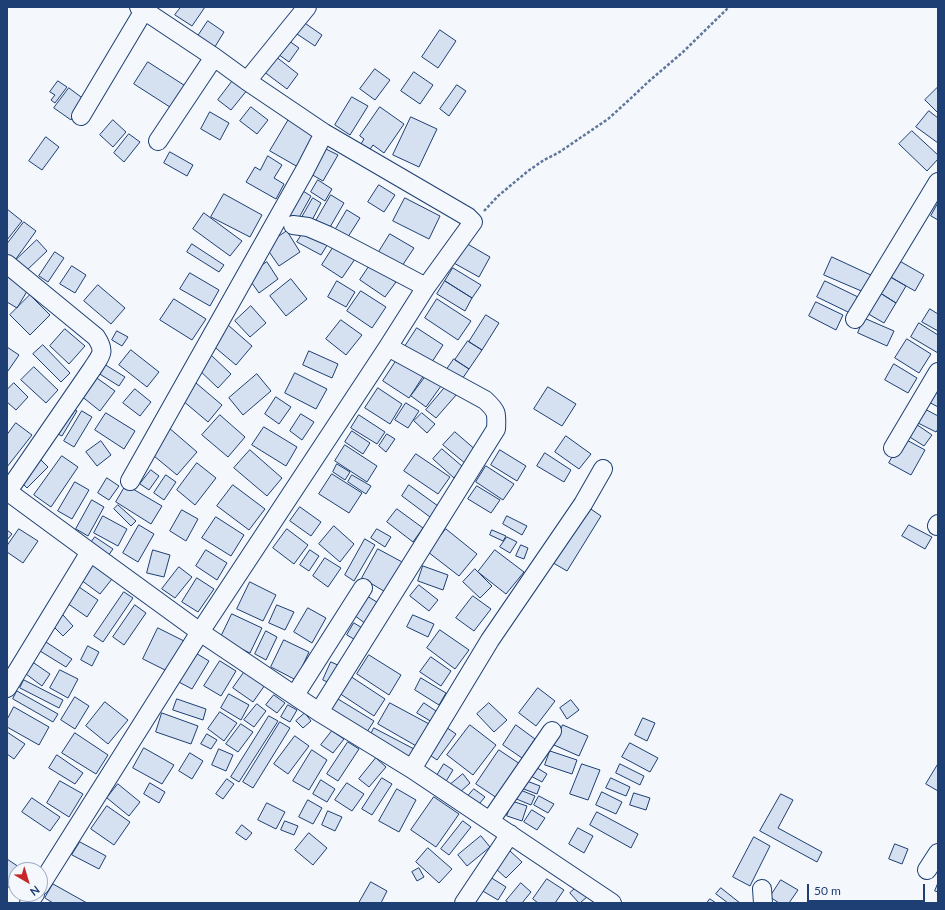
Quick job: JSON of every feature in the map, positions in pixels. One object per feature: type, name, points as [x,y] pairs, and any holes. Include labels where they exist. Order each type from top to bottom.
[{"type":"street","points":[[247,81],[307,7]]},
{"type":"street","points":[[48,873],[200,632],[426,287],[473,222],[461,213],[324,133],[143,8],[81,116]]},
{"type":"street","points":[[158,141],[214,57]]},
{"type":"street","points":[[130,481],[301,177],[324,133]]},
{"type":"street","points":[[855,319],[938,182]]},
{"type":"street","points":[[293,225],[308,227],[329,236],[426,287]]},
{"type":"street","points":[[7,264],[96,337],[100,342],[102,349],[100,357],[92,369],[7,491],[200,632],[319,712],[412,769],[510,834],[594,898],[612,903]]},
{"type":"street","points":[[319,712],[496,429],[497,415],[485,400],[388,347]]},
{"type":"street","points":[[893,448],[938,372]]},
{"type":"street","points":[[412,769],[490,640],[583,504],[603,469]]},
{"type":"street","points":[[7,688],[90,552]]},
{"type":"street","points":[[295,695],[363,588]]},
{"type":"street","points":[[490,821],[552,731]]},
{"type":"street","points":[[464,903],[510,834]]},
{"type":"street","points":[[928,870],[938,853]]},
{"type":"path","points":[[473,222],[498,196],[528,171],[544,160],[558,153],[608,119],[696,40],[704,30],[729,7]]},
{"type":"building","points":[[181,7],[205,7],[192,26],[175,15]]},
{"type":"building","points":[[299,19],[322,35],[315,46],[291,30]]},
{"type":"building","points":[[208,21],[224,32],[213,50],[196,39]]},
{"type":"building","points":[[440,30],[456,41],[438,68],[422,57]]},
{"type":"building","points":[[285,38],[299,48],[289,62],[275,52]]},
{"type":"building","points":[[275,56],[298,74],[287,89],[263,71]]},
{"type":"building","points":[[148,62],[187,87],[173,109],[134,84]]},
{"type":"building","points":[[375,69],[390,80],[375,100],[360,89]]},
{"type":"building","points":[[414,72],[433,85],[420,104],[401,91]]},
{"type":"building","points":[[234,79],[248,89],[231,110],[218,100]]},
{"type":"building","points":[[58,81],[67,87],[55,103],[51,100],[55,95],[50,92]]},
{"type":"building","points":[[457,85],[466,91],[449,116],[440,109]]},
{"type":"building","points":[[938,87],[938,113],[925,100]]},
{"type":"building","points":[[69,88],[85,100],[71,120],[54,108]]},
{"type":"building","points":[[352,97],[368,106],[350,135],[335,125]]},
{"type":"building","points":[[251,107],[268,120],[257,134],[240,121]]},
{"type":"building","points":[[380,107],[404,124],[384,153],[373,145],[366,155],[358,149],[364,139],[360,136]]},
{"type":"building","points":[[929,111],[938,118],[938,143],[916,127]]},
{"type":"building","points":[[210,112],[229,123],[220,140],[201,129]]},
{"type":"building","points":[[411,117],[437,129],[419,167],[393,155]]},
{"type":"building","points":[[289,119],[317,136],[298,167],[270,151]]},
{"type":"building","points":[[113,120],[126,132],[113,147],[100,135]]},
{"type":"building","points":[[912,131],[938,155],[938,159],[927,171],[899,144]]},
{"type":"building","points":[[129,134],[140,142],[124,162],[114,153]]},
{"type":"building","points":[[46,137],[59,147],[42,170],[29,161]]},
{"type":"building","points":[[324,148],[338,155],[323,181],[309,173]]},
{"type":"building","points":[[170,152],[193,165],[187,176],[164,163]]},
{"type":"building","points":[[268,156],[282,165],[274,178],[284,184],[276,199],[246,182],[255,167],[260,170]]},
{"type":"building","points":[[318,180],[332,189],[325,201],[311,192]]},
{"type":"building","points":[[379,185],[395,195],[384,212],[368,202]]},
{"type":"building","points":[[298,188],[311,196],[296,223],[283,216]]},
{"type":"building","points":[[224,194],[262,215],[250,237],[211,217]]},
{"type":"building","points":[[331,195],[344,203],[326,234],[313,226]]},
{"type":"building","points":[[313,198],[321,203],[310,224],[301,219]]},
{"type":"building","points":[[405,198],[440,216],[429,239],[393,221]]},
{"type":"building","points":[[938,203],[938,220],[931,216]]},
{"type":"building","points":[[7,209],[22,221],[7,240]]},
{"type":"building","points":[[347,210],[360,218],[346,240],[334,232]]},
{"type":"building","points":[[204,213],[242,241],[230,256],[193,229]]},
{"type":"building","points":[[24,222],[36,231],[13,263],[7,258],[7,244]]},
{"type":"building","points":[[306,228],[329,242],[321,255],[297,242]]},
{"type":"building","points":[[287,231],[300,252],[279,266],[265,246]]},
{"type":"building","points":[[390,234],[414,248],[400,269],[377,255]]},
{"type":"building","points":[[37,240],[47,251],[27,270],[16,260]]},
{"type":"building","points":[[464,242],[490,257],[479,277],[452,262]]},
{"type":"building","points":[[192,244],[224,265],[219,272],[187,252]]},
{"type":"building","points":[[334,246],[355,259],[342,278],[322,265]]},
{"type":"building","points":[[55,252],[64,258],[48,282],[39,276]]},
{"type":"building","points":[[832,257],[873,276],[866,293],[824,275]]},
{"type":"building","points":[[896,259],[924,275],[915,291],[887,275]]},
{"type":"building","points":[[267,262],[278,279],[259,293],[247,276]]},
{"type":"building","points":[[370,265],[396,282],[385,297],[360,280]]},
{"type":"building","points":[[72,266],[86,275],[75,293],[60,284]]},
{"type":"building","points":[[453,268],[481,285],[472,298],[445,281]]},
{"type":"building","points":[[190,273],[219,290],[210,306],[180,289]]},
{"type":"building","points":[[7,275],[29,288],[17,308],[7,302]]},
{"type":"building","points":[[887,275],[906,286],[896,303],[877,291]]},
{"type":"building","points":[[291,279],[307,299],[286,316],[270,296]]},
{"type":"building","points":[[337,281],[355,292],[346,307],[328,297]]},
{"type":"building","points":[[445,281],[472,298],[465,311],[437,294]]},
{"type":"building","points":[[825,281],[858,297],[850,313],[817,297]]},
{"type":"building","points":[[98,285],[125,308],[111,324],[84,301]]},
{"type":"building","points":[[361,291],[386,307],[372,328],[347,311]]},
{"type":"building","points":[[877,291],[896,303],[884,323],[865,312]]},
{"type":"building","points":[[30,295],[50,315],[30,335],[10,315]]},
{"type":"building","points":[[174,299],[206,319],[192,340],[160,320]]},
{"type":"building","points":[[437,299],[471,321],[458,340],[425,318]]},
{"type":"building","points":[[816,302],[843,315],[836,330],[809,316]]},
{"type":"building","points":[[251,306],[266,323],[250,337],[235,321]]},
{"type":"building","points":[[930,309],[938,314],[938,331],[922,322]]},
{"type":"building","points":[[486,315],[499,323],[482,350],[469,342]]},
{"type":"building","points":[[864,318],[894,331],[887,346],[858,333]]},
{"type":"building","points":[[341,320],[362,335],[346,355],[326,339]]},
{"type":"building","points":[[919,323],[938,335],[938,353],[911,337]]},
{"type":"building","points":[[228,325],[252,346],[236,365],[211,344]]},
{"type":"building","points":[[417,328],[443,345],[430,365],[404,348]]},
{"type":"building","points":[[65,329],[85,346],[69,364],[50,346]]},
{"type":"building","points":[[117,331],[128,337],[122,346],[112,340]]},
{"type":"building","points":[[907,339],[931,354],[919,373],[895,358]]},
{"type":"building","points":[[468,341],[482,350],[469,369],[455,360]]},
{"type":"building","points":[[43,345],[70,373],[61,382],[33,354]]},
{"type":"building","points":[[7,347],[19,355],[8,371],[7,370]]},
{"type":"building","points":[[131,350],[159,372],[147,387],[119,365]]},
{"type":"building","points":[[309,351],[338,364],[332,378],[303,365]]},
{"type":"building","points":[[211,355],[231,374],[218,388],[197,368]]},
{"type":"building","points":[[400,355],[426,372],[409,398],[383,381]]},
{"type":"building","points":[[454,359],[469,369],[460,382],[445,372]]},
{"type":"building","points":[[104,364],[125,377],[119,386],[98,373]]},
{"type":"building","points":[[894,364],[917,378],[908,393],[885,380]]},
{"type":"building","points":[[34,367],[58,390],[46,403],[21,380]]},
{"type":"building","points":[[295,373],[327,389],[316,409],[285,393]]},
{"type":"building","points":[[257,374],[271,391],[243,415],[229,398]]},
{"type":"building","points":[[94,376],[115,391],[100,411],[80,395]]},
{"type":"building","points":[[426,376],[441,386],[426,407],[411,396]]},
{"type":"building","points":[[14,383],[28,397],[16,410],[7,402],[7,390]]},
{"type":"building","points":[[196,383],[222,405],[208,422],[182,400]]},
{"type":"building","points":[[447,385],[457,394],[436,418],[426,410]]},
{"type":"building","points":[[938,386],[938,407],[927,401]]},
{"type":"building","points":[[548,387],[576,404],[562,426],[534,409]]},
{"type":"building","points":[[378,388],[402,404],[390,424],[365,408]]},
{"type":"building","points":[[135,389],[151,402],[140,416],[123,403]]},
{"type":"building","points":[[276,397],[291,407],[279,424],[265,414]]},
{"type":"building","points":[[406,403],[419,411],[408,428],[395,420]]},
{"type":"building","points":[[70,407],[77,411],[62,436],[56,433]]},
{"type":"building","points":[[921,407],[938,416],[938,429],[936,432],[914,421]]},
{"type":"building","points":[[82,411],[92,417],[74,447],[64,441]]},
{"type":"building","points":[[106,413],[135,431],[124,449],[95,430]]},
{"type":"building","points":[[422,413],[435,424],[427,433],[414,421]]},
{"type":"building","points":[[301,414],[314,422],[302,440],[290,431]]},
{"type":"building","points":[[220,415],[245,437],[228,457],[202,435]]},
{"type":"building","points":[[359,415],[385,432],[377,444],[351,428]]},
{"type":"building","points":[[913,422],[932,435],[924,446],[905,434]]},
{"type":"building","points":[[16,423],[32,435],[7,467],[7,435]]},
{"type":"building","points":[[168,427],[197,452],[177,475],[148,451]]},
{"type":"building","points":[[264,427],[297,447],[286,466],[252,445]]},
{"type":"building","points":[[352,431],[370,443],[363,454],[345,442]]},
{"type":"building","points":[[455,432],[477,451],[466,464],[443,445]]},
{"type":"building","points":[[387,434],[395,439],[386,452],[379,446]]},
{"type":"building","points":[[566,436],[591,454],[579,469],[555,452]]},
{"type":"building","points":[[903,438],[925,450],[911,475],[889,463]]},
{"type":"building","points":[[101,441],[111,455],[97,466],[86,452]]},
{"type":"building","points":[[345,445],[377,466],[367,482],[335,461]]},
{"type":"building","points":[[442,449],[463,467],[454,478],[433,459]]},
{"type":"building","points":[[250,450],[282,478],[267,496],[234,468]]},
{"type":"building","points":[[500,450],[526,466],[517,481],[491,465]]},
{"type":"building","points":[[545,453],[571,470],[564,482],[537,466]]},
{"type":"building","points":[[416,454],[450,477],[438,494],[404,471]]},
{"type":"building","points":[[62,456],[78,467],[51,507],[34,495]]},
{"type":"building","points":[[41,460],[48,467],[27,488],[20,481]]},
{"type":"building","points":[[197,463],[216,478],[195,505],[177,490]]},
{"type":"building","points":[[337,464],[350,472],[345,480],[333,472]]},
{"type":"building","points":[[486,466],[514,484],[503,500],[476,482]]},
{"type":"building","points":[[151,470],[159,476],[149,490],[140,484]]},
{"type":"building","points":[[332,474],[362,493],[349,513],[319,494]]},
{"type":"building","points":[[166,475],[176,482],[164,500],[154,493]]},
{"type":"building","points":[[352,475],[371,486],[366,494],[348,482]]},
{"type":"building","points":[[107,478],[119,486],[109,500],[98,493]]},
{"type":"building","points":[[75,482],[89,490],[72,519],[58,511]]},
{"type":"building","points":[[126,485],[162,506],[151,524],[116,502]]},
{"type":"building","points":[[233,485],[265,509],[249,530],[217,506]]},
{"type":"building","points":[[409,485],[438,506],[430,517],[402,496]]},
{"type":"building","points":[[477,486],[500,500],[491,513],[468,499]]},
{"type":"building","points":[[92,500],[104,507],[88,536],[76,529]]},
{"type":"building","points":[[118,505],[136,521],[131,526],[114,509]]},
{"type":"building","points":[[585,505],[601,516],[567,571],[550,561]]},
{"type":"building","points":[[300,507],[321,522],[311,536],[290,521]]},
{"type":"building","points":[[397,509],[423,528],[413,542],[387,522]]},
{"type":"building","points":[[182,510],[198,519],[186,541],[170,531]]},
{"type":"building","points":[[103,516],[127,529],[118,546],[94,533]]},
{"type":"building","points":[[507,516],[527,526],[522,535],[503,524]]},
{"type":"building","points":[[216,517],[244,535],[231,556],[202,538]]},
{"type":"building","points":[[139,525],[154,534],[138,562],[123,553]]},
{"type":"building","points":[[909,525],[932,537],[925,549],[902,536]]},
{"type":"building","points":[[334,526],[354,544],[340,562],[319,544]]},
{"type":"building","points":[[19,529],[38,541],[23,563],[7,552],[7,546]]},
{"type":"building","points":[[287,529],[308,545],[294,564],[273,548]]},
{"type":"building","points":[[377,529],[391,537],[385,547],[371,538]]},
{"type":"building","points":[[446,529],[477,554],[459,576],[428,552]]},
{"type":"building","points":[[7,530],[12,534],[7,540]]},
{"type":"building","points":[[492,530],[506,536],[503,541],[490,535]]},
{"type":"building","points":[[95,537],[113,549],[108,556],[90,544]]},
{"type":"building","points":[[507,537],[517,542],[510,553],[500,547]]},
{"type":"building","points":[[365,539],[375,545],[354,581],[345,575]]},
{"type":"building","points":[[521,545],[528,548],[524,559],[516,556]]},
{"type":"building","points":[[378,549],[404,563],[387,593],[362,578]]},
{"type":"building","points":[[153,550],[170,555],[164,577],[147,573]]},
{"type":"building","points":[[206,550],[227,563],[217,580],[196,566]]},
{"type":"building","points":[[310,550],[319,556],[309,571],[300,565]]},
{"type":"building","points":[[495,550],[524,572],[506,594],[478,572]]},
{"type":"building","points":[[325,558],[341,568],[328,587],[313,576]]},
{"type":"building","points":[[89,561],[112,579],[100,594],[77,577]]},
{"type":"building","points":[[423,566],[448,575],[443,590],[418,581]]},
{"type":"building","points":[[179,567],[192,577],[175,598],[162,589]]},
{"type":"building","points":[[475,569],[492,586],[480,598],[463,582]]},
{"type":"building","points":[[197,578],[214,589],[198,612],[182,602]]},
{"type":"building","points":[[250,582],[276,595],[263,621],[237,609]]},
{"type":"building","points":[[419,585],[438,600],[429,611],[410,596]]},
{"type":"building","points":[[79,587],[98,600],[87,617],[67,603]]},
{"type":"building","points":[[124,592],[133,598],[103,642],[94,636]]},
{"type":"building","points":[[367,596],[380,604],[366,624],[354,615]]},
{"type":"building","points":[[473,596],[491,609],[474,631],[456,618]]},
{"type":"building","points":[[135,605],[146,613],[124,645],[113,637]]},
{"type":"building","points":[[277,605],[294,612],[285,630],[269,623]]},
{"type":"building","points":[[308,608],[326,618],[312,643],[294,632]]},
{"type":"building","points":[[232,614],[262,628],[250,653],[220,639]]},
{"type":"building","points":[[63,615],[73,626],[63,636],[52,625]]},
{"type":"building","points":[[413,615],[434,624],[428,637],[407,627]]},
{"type":"building","points":[[354,623],[364,629],[357,641],[347,635]]},
{"type":"building","points":[[158,628],[184,641],[169,672],[143,659]]},
{"type":"building","points":[[440,630],[469,650],[455,669],[427,648]]},
{"type":"building","points":[[266,631],[277,637],[266,660],[255,654]]},
{"type":"building","points":[[284,640],[309,652],[296,680],[271,667]]},
{"type":"building","points":[[46,642],[72,659],[66,667],[40,651]]},
{"type":"building","points":[[88,646],[99,652],[92,666],[81,660]]},
{"type":"building","points":[[194,652],[209,661],[192,689],[177,681]]},
{"type":"building","points":[[369,655],[401,675],[389,695],[357,674]]},
{"type":"building","points":[[431,657],[451,671],[441,686],[420,672]]},
{"type":"building","points":[[220,661],[236,671],[221,696],[204,686]]},
{"type":"building","points":[[331,662],[340,666],[332,684],[323,680]]},
{"type":"building","points":[[34,663],[50,674],[42,686],[26,674]]},
{"type":"building","points":[[60,670],[78,679],[68,698],[50,688]]},
{"type":"building","points":[[245,671],[265,685],[253,702],[233,688]]},
{"type":"building","points":[[350,676],[385,699],[374,716],[339,693]]},
{"type":"building","points":[[421,678],[446,693],[439,705],[415,690]]},
{"type":"building","points":[[24,680],[63,700],[59,708],[20,688]]},
{"type":"building","points":[[538,688],[555,701],[536,726],[519,713]]},
{"type":"building","points":[[17,691],[58,714],[53,722],[13,699]]},
{"type":"building","points":[[229,694],[249,705],[241,720],[221,708]]},
{"type":"building","points":[[274,695],[285,703],[277,713],[266,705]]},
{"type":"building","points":[[75,697],[89,706],[75,729],[61,720]]},
{"type":"building","points":[[177,699],[206,709],[203,720],[173,710]]},
{"type":"building","points":[[338,699],[374,721],[365,735],[329,714]]},
{"type":"building","points":[[571,700],[579,710],[567,719],[560,708]]},
{"type":"building","points":[[105,702],[128,720],[108,744],[86,726]]},
{"type":"building","points":[[390,703],[431,725],[418,747],[378,724]]},
{"type":"building","points":[[424,703],[439,713],[432,722],[417,713]]},
{"type":"building","points":[[489,703],[507,720],[494,732],[477,714]]},
{"type":"building","points":[[257,704],[266,711],[254,727],[244,720]]},
{"type":"building","points":[[288,705],[297,710],[290,722],[281,717]]},
{"type":"building","points":[[14,707],[49,727],[39,745],[7,727],[7,720]]},
{"type":"building","points":[[220,712],[237,723],[224,741],[208,729]]},
{"type":"building","points":[[162,713],[198,726],[191,744],[156,732]]},
{"type":"building","points":[[305,713],[311,721],[303,728],[296,721]]},
{"type":"building","points":[[269,716],[278,721],[239,782],[231,777]]},
{"type":"building","points":[[643,718],[655,723],[647,741],[635,735]]},
{"type":"building","points":[[280,722],[290,728],[253,788],[243,782]]},
{"type":"building","points":[[241,724],[253,732],[238,752],[226,744]]},
{"type":"building","points":[[443,725],[456,734],[437,760],[424,751]]},
{"type":"building","points":[[470,725],[496,745],[473,775],[447,755]]},
{"type":"building","points":[[516,725],[535,739],[522,758],[503,745]]},
{"type":"building","points":[[563,725],[588,736],[579,756],[554,745]]},
{"type":"building","points":[[374,728],[416,750],[411,760],[369,738]]},
{"type":"building","points":[[332,731],[344,739],[333,753],[321,745]]},
{"type":"building","points":[[7,732],[25,744],[14,759],[7,754]]},
{"type":"building","points":[[75,733],[108,755],[96,774],[62,753]]},
{"type":"building","points":[[207,734],[217,740],[211,749],[201,744]]},
{"type":"building","points":[[295,736],[309,746],[288,774],[274,764]]},
{"type":"building","points":[[348,742],[359,749],[338,781],[327,774]]},
{"type":"building","points":[[630,743],[658,758],[650,772],[622,757]]},
{"type":"building","points":[[144,748],[174,765],[162,784],[133,768]]},
{"type":"building","points":[[219,749],[233,755],[226,771],[212,765]]},
{"type":"building","points":[[312,750],[327,760],[309,790],[293,781]]},
{"type":"building","points":[[499,750],[520,764],[497,798],[476,784]]},
{"type":"building","points":[[550,751],[577,760],[572,774],[545,765]]},
{"type":"building","points":[[190,753],[203,761],[192,779],[179,771]]},
{"type":"building","points":[[57,755],[83,773],[75,784],[49,768]]},
{"type":"building","points":[[376,758],[386,767],[369,787],[359,779]]},
{"type":"building","points":[[444,764],[453,770],[445,783],[436,777]]},
{"type":"building","points":[[582,764],[600,770],[588,800],[570,794]]},
{"type":"building","points":[[620,764],[644,776],[640,785],[616,773]]},
{"type":"building","points":[[938,764],[938,791],[926,784]]},
{"type":"building","points":[[534,766],[547,774],[542,782],[529,775]]},
{"type":"building","points":[[463,774],[470,783],[459,793],[451,784]]},
{"type":"building","points":[[382,778],[392,784],[372,815],[362,809]]},
{"type":"building","points":[[611,778],[630,787],[626,796],[606,788]]},
{"type":"building","points":[[227,779],[234,784],[223,799],[216,794]]},
{"type":"building","points":[[321,780],[335,789],[327,802],[313,794]]},
{"type":"building","points":[[524,780],[540,786],[537,794],[521,788]]},
{"type":"building","points":[[60,781],[83,794],[69,817],[47,803]]},
{"type":"building","points":[[150,783],[165,792],[159,803],[144,794]]},
{"type":"building","points":[[347,783],[364,794],[352,811],[335,800]]},
{"type":"building","points":[[118,784],[140,802],[129,816],[107,798]]},
{"type":"building","points":[[397,789],[416,800],[399,832],[379,821]]},
{"type":"building","points":[[474,789],[485,797],[479,804],[468,796]]},
{"type":"building","points":[[518,789],[535,796],[531,805],[514,798]]},
{"type":"building","points":[[602,792],[622,802],[616,814],[596,805]]},
{"type":"building","points":[[634,793],[650,798],[646,810],[630,805]]},
{"type":"building","points":[[781,794],[793,800],[778,828],[822,852],[817,862],[760,831]]},
{"type":"building","points":[[539,796],[554,804],[548,813],[534,805]]},
{"type":"building","points":[[434,797],[459,814],[436,847],[411,830]]},
{"type":"building","points":[[32,798],[60,817],[50,831],[22,812]]},
{"type":"building","points":[[308,800],[322,808],[313,824],[299,817]]},
{"type":"building","points":[[512,801],[527,806],[522,821],[507,816]]},
{"type":"building","points":[[267,803],[285,812],[276,829],[258,820]]},
{"type":"building","points":[[107,806],[130,822],[114,845],[91,829]]},
{"type":"building","points":[[532,810],[545,818],[537,830],[524,822]]},
{"type":"building","points":[[328,811],[342,817],[335,831],[322,825]]},
{"type":"building","points":[[597,812],[638,834],[631,848],[590,825]]},
{"type":"building","points":[[285,821],[298,826],[294,835],[281,830]]},
{"type":"building","points":[[463,821],[471,827],[449,855],[441,849]]},
{"type":"building","points":[[242,825],[252,833],[246,840],[236,833]]},
{"type":"building","points":[[578,828],[593,836],[584,853],[569,844]]},
{"type":"building","points":[[309,833],[327,848],[313,865],[295,850]]},
{"type":"building","points":[[481,836],[490,847],[467,866],[458,855]]},
{"type":"building","points":[[754,837],[770,846],[750,886],[733,877]]},
{"type":"building","points":[[80,842],[106,856],[99,869],[72,855]]},
{"type":"building","points":[[895,844],[908,849],[902,864],[889,859]]},
{"type":"building","points":[[428,848],[452,869],[439,883],[416,862]]},
{"type":"building","points":[[510,851],[522,862],[506,878],[495,868]]},
{"type":"building","points":[[7,859],[12,862],[8,862],[8,887]]},
{"type":"building","points":[[419,868],[424,877],[417,881],[412,872]]},
{"type":"building","points":[[490,877],[506,887],[498,900],[481,890]]},
{"type":"building","points":[[547,879],[564,890],[555,903],[538,903],[533,899]]},
{"type":"building","points":[[781,880],[798,890],[789,903],[779,903],[770,897]]},
{"type":"building","points":[[371,882],[387,891],[381,903],[359,903]]},
{"type":"building","points":[[521,883],[531,892],[522,903],[509,903],[506,901]]},
{"type":"building","points":[[938,883],[938,892],[935,891]]},
{"type":"building","points":[[53,884],[87,903],[53,903],[48,900],[48,893]]},
{"type":"building","points":[[579,885],[588,896],[580,903],[570,893]]},
{"type":"building","points":[[721,888],[740,903],[728,903],[716,894]]},
{"type":"building","points":[[710,899],[716,903],[707,903]]}]
